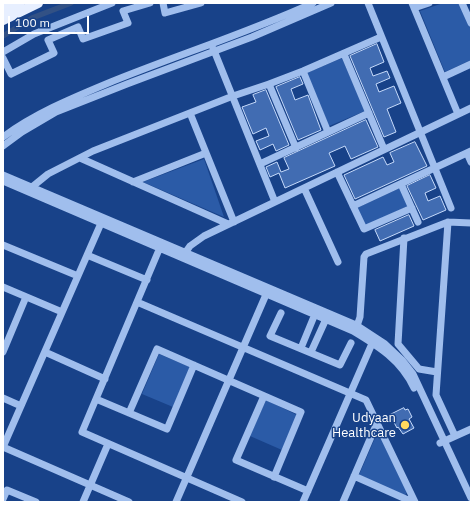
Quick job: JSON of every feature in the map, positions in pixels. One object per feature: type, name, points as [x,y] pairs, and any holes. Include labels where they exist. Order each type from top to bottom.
[{"type":"main road","points":[[3,10],[19,3]]},
{"type":"main road","points":[[3,20],[38,3]]},
{"type":"street","points":[[3,52],[34,34],[112,3]]},
{"type":"street","points":[[4,62],[12,74],[54,53],[48,40],[78,27],[83,39],[128,23],[123,11],[150,3]]},
{"type":"street","points":[[163,3],[165,12],[201,3]]},
{"type":"street","points":[[3,137],[31,118],[313,3]]},
{"type":"street","points":[[125,80],[215,52],[331,3]]},
{"type":"street","points":[[368,3],[450,208]]},
{"type":"street","points":[[429,3],[413,6],[458,114]]},
{"type":"street","points":[[462,3],[471,23]]},
{"type":"street","points":[[32,187],[48,174],[114,143],[233,96],[303,71],[381,37]]},
{"type":"street","points":[[212,44],[275,202]]},
{"type":"street","points":[[344,54],[384,149]]},
{"type":"street","points":[[443,78],[471,64]]},
{"type":"street","points":[[303,71],[328,132]]},
{"type":"street","points":[[269,84],[296,148]]},
{"type":"street","points":[[185,253],[190,246],[204,236],[471,108]]},
{"type":"street","points":[[3,146],[51,111]]},
{"type":"street","points":[[190,113],[231,223]]},
{"type":"street","points":[[260,164],[369,113]]},
{"type":"street","points":[[353,206],[469,152],[471,162]]},
{"type":"street","points":[[133,182],[206,153]]},
{"type":"street","points":[[80,158],[231,223]]},
{"type":"street","points":[[337,172],[364,229],[412,208]]},
{"type":"street","points":[[3,175],[32,187],[102,221]]},
{"type":"street","points":[[3,181],[356,326],[402,368],[411,381],[471,498]]},
{"type":"street","points":[[401,184],[418,222]]},
{"type":"street","points":[[304,188],[338,262]]},
{"type":"street","points":[[102,221],[3,447],[129,502]]},
{"type":"street","points":[[356,326],[360,317],[364,255],[448,222],[471,223]]},
{"type":"street","points":[[448,222],[436,395],[455,436]]},
{"type":"street","points":[[404,238],[398,344],[419,369],[437,372]]},
{"type":"street","points":[[3,245],[78,276]]},
{"type":"street","points":[[161,246],[185,253],[373,340]]},
{"type":"street","points":[[161,246],[82,432],[242,502]]},
{"type":"street","points":[[87,254],[147,280]]},
{"type":"street","points":[[3,287],[62,312]]},
{"type":"street","points":[[176,502],[268,291]]},
{"type":"street","points":[[3,352],[26,297]]},
{"type":"street","points":[[137,302],[366,400],[410,499]]},
{"type":"street","points":[[280,313],[270,336],[340,365],[351,343]]},
{"type":"street","points":[[301,348],[315,314]]},
{"type":"street","points":[[311,352],[326,319]]},
{"type":"street","points":[[303,502],[373,340]]},
{"type":"street","points":[[129,413],[157,349],[302,412],[274,477]]},
{"type":"street","points":[[45,352],[105,379]]},
{"type":"street","points":[[96,399],[167,429],[194,365]]},
{"type":"street","points":[[264,396],[236,460],[308,492]]},
{"type":"street","points":[[3,398],[21,406]]},
{"type":"street","points":[[343,502],[377,424]]},
{"type":"street","points":[[442,442],[471,429]]},
{"type":"street","points":[[442,442],[468,502]]},
{"type":"street","points":[[83,502],[108,444]]},
{"type":"street","points":[[354,476],[410,499]]},
{"type":"street","points":[[3,499],[7,490],[34,502]]},
{"type":"shaded area","points":[[443,3],[460,3],[471,30],[471,60],[445,72],[420,11]]},
{"type":"shaded area","points":[[342,58],[365,111],[329,126],[307,73]]},
{"type":"shaded area","points":[[204,159],[224,217],[143,182]]},
{"type":"shaded area","points":[[400,188],[408,206],[365,226],[357,208]]},
{"type":"shaded area","points":[[159,354],[190,367],[173,407],[142,394]]},
{"type":"shaded area","points":[[266,400],[297,415],[282,450],[250,436]]},
{"type":"shaded area","points":[[380,436],[407,492],[405,496],[359,475],[375,438]]},
{"type":"building","points":[[377,44],[384,62],[370,68],[373,76],[387,71],[390,78],[376,84],[379,92],[394,86],[401,103],[387,109],[396,132],[384,137],[350,56]]},
{"type":"building","points":[[300,77],[303,84],[291,89],[295,100],[308,95],[321,130],[298,140],[276,87]]},
{"type":"building","points":[[266,90],[289,145],[276,151],[273,144],[260,150],[256,141],[269,136],[266,128],[253,134],[242,107],[256,102],[253,95]]},
{"type":"building","points":[[366,120],[378,147],[351,159],[345,146],[329,153],[335,166],[285,188],[279,173],[270,177],[266,167],[277,162],[281,172],[289,169],[284,158]]},
{"type":"building","points":[[415,142],[427,166],[355,199],[344,175],[383,157],[387,165],[394,162],[390,153]]},
{"type":"building","points":[[430,175],[436,188],[425,193],[428,201],[440,196],[446,210],[423,220],[407,186]]},
{"type":"building","points":[[409,215],[414,226],[380,241],[375,230]]},
{"type":"building","points":[[404,408],[405,410],[408,409],[412,417],[409,419],[414,428],[403,434],[398,427],[397,428],[390,415]]},
{"type":"waterway","points":[[3,36],[32,18],[71,3]]},
{"type":"place","name":"Udyaan Healthcare","points":[[405,425]]}]
